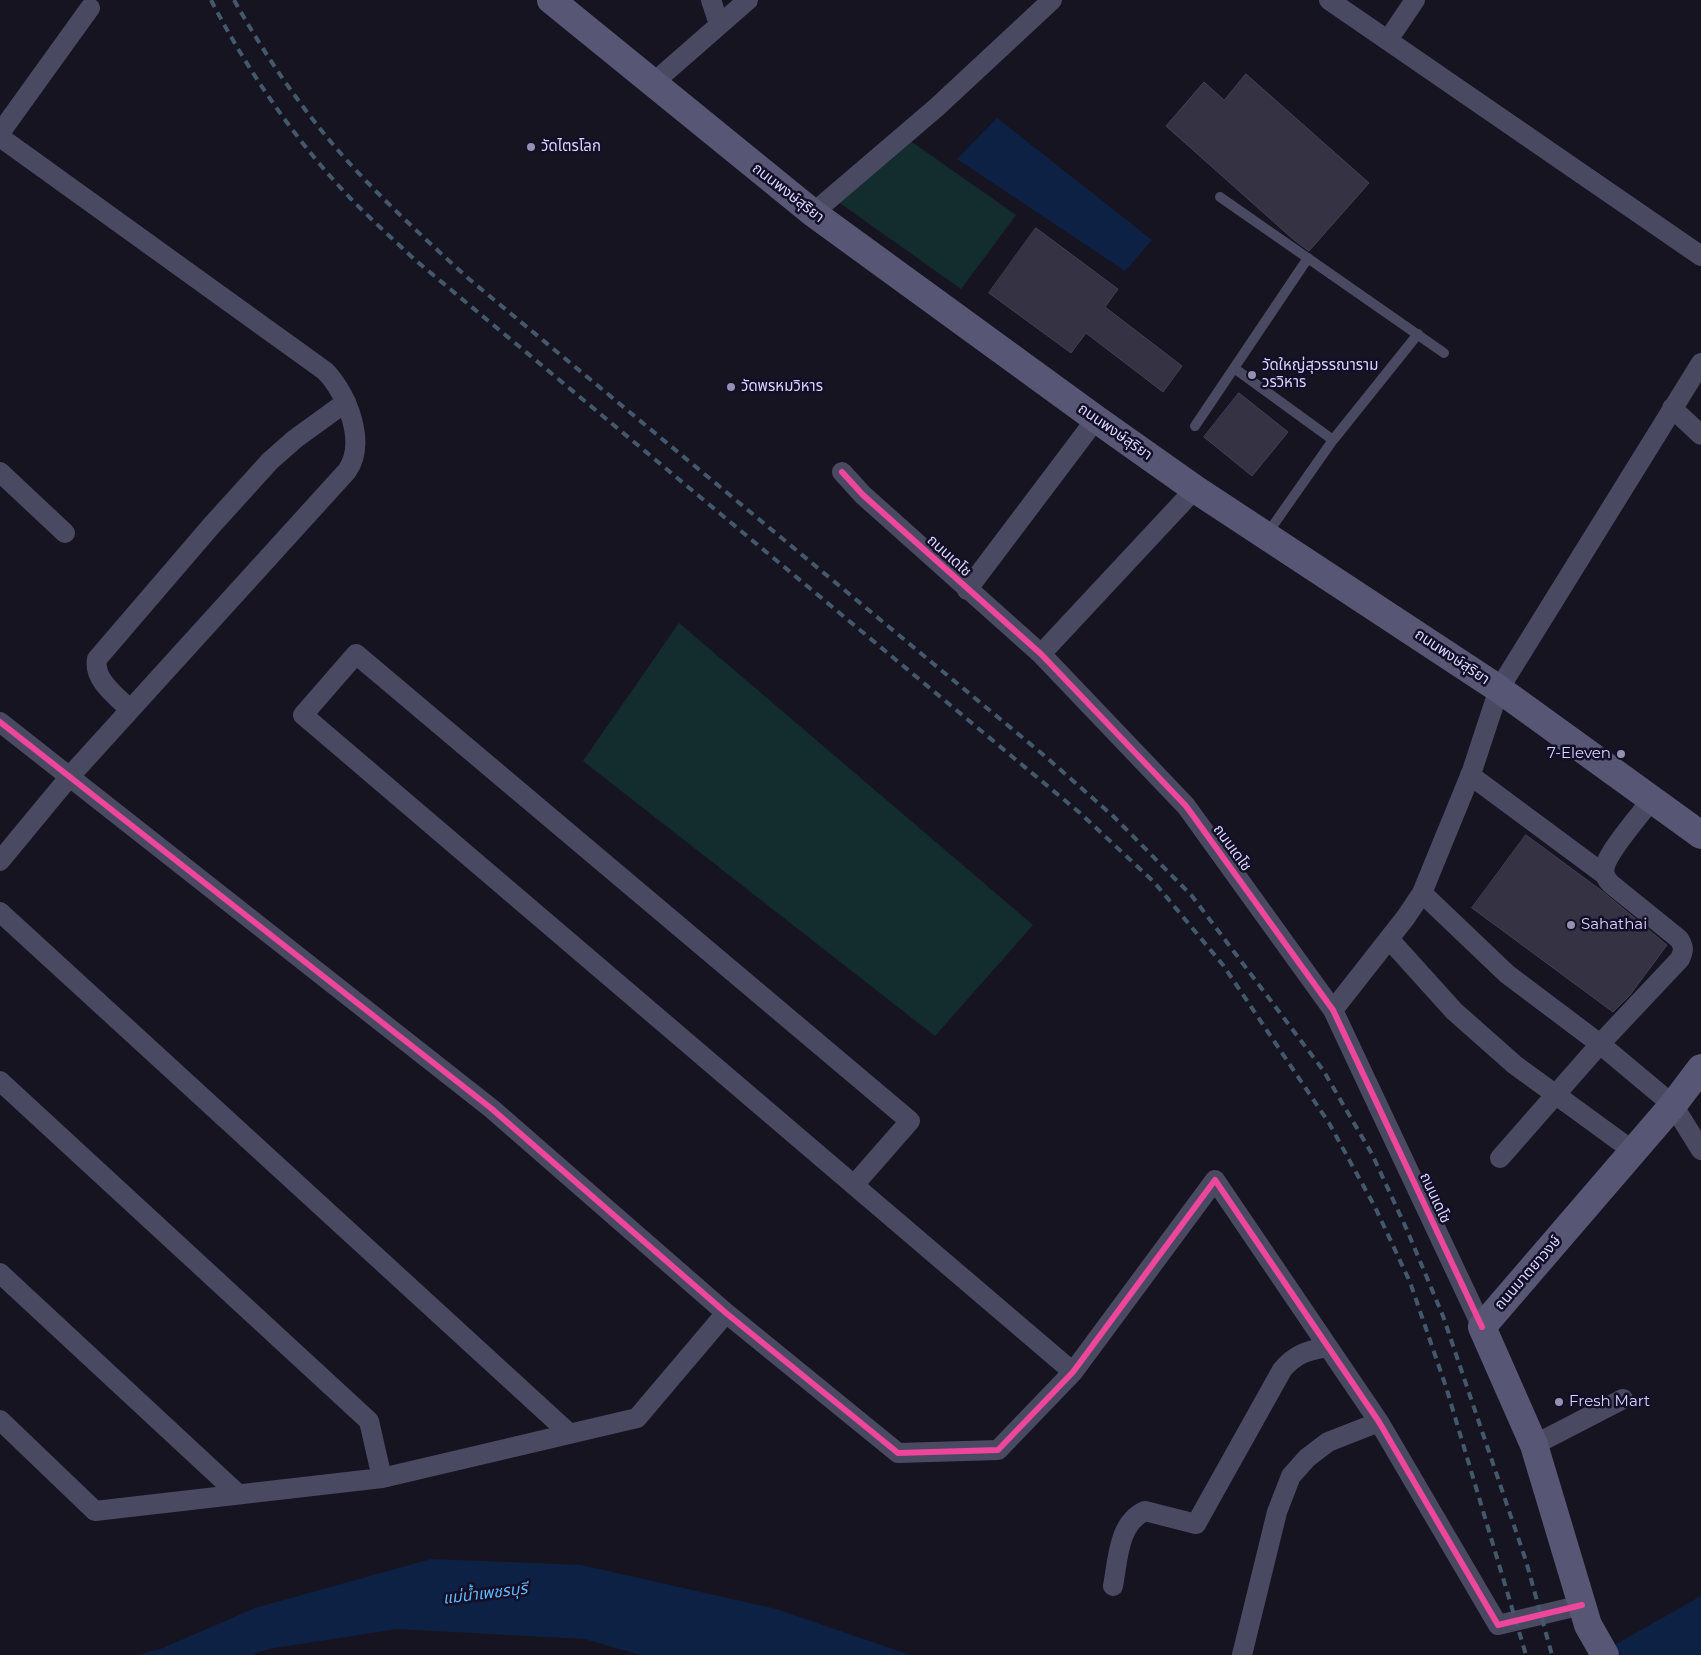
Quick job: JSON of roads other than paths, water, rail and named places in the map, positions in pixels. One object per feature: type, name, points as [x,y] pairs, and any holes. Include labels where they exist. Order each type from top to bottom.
[{"type":"main road","name":"ถนนพงษ์สุริยา","points":[[551,0],[652,84],[814,213],[1096,419],[1195,489],[1499,688],[1701,835]]},
{"type":"main road","name":"ถนนมาตยาวงษ์","points":[[1482,1327],[1673,1105],[1701,1068]]},
{"type":"main road","points":[[1482,1327],[1534,1445],[1585,1615],[1606,1655]]},
{"type":"street","points":[[710,0],[719,24]]},
{"type":"street","points":[[652,84],[748,0]]},
{"type":"street","points":[[814,213],[937,107],[1052,0]]},
{"type":"street","points":[[1329,0],[1701,256]]},
{"type":"street","points":[[1388,40],[1415,0]]},
{"type":"street","points":[[0,133],[90,8]]},
{"type":"street","points":[[0,137],[325,372],[334,380],[346,402],[353,428],[354,450],[351,465],[347,471],[71,775],[0,861]]},
{"type":"street","points":[[1333,1010],[1389,939],[1422,893],[1470,775],[1499,688],[1701,363]]},
{"type":"street","points":[[130,710],[99,677],[96,668],[97,659],[212,525],[270,462],[296,439],[346,402]]},
{"type":"street","points":[[1672,408],[1701,435]]},
{"type":"street","points":[[968,590],[1096,419]]},
{"type":"street","points":[[0,472],[65,533]]},
{"type":"street","name":"ถนนเดโช","points":[[842,472],[863,495],[1041,654],[1186,806],[1333,1010],[1482,1327]]},
{"type":"street","points":[[1041,654],[1195,489]]},
{"type":"street","points":[[854,1185],[910,1121],[356,654],[303,715],[1073,1372]]},
{"type":"street","points":[[0,722],[71,775],[492,1109],[726,1313],[898,1453],[998,1450],[1073,1372],[1215,1180],[1326,1347],[1379,1422],[1498,1625],[1585,1615]]},
{"type":"street","points":[[1470,775],[1605,875],[1611,884],[1679,939],[1684,946],[1680,959],[1600,1044],[1500,1158]]},
{"type":"street","points":[[1605,875],[1605,866],[1611,854],[1652,799]]},
{"type":"street","points":[[1422,893],[1507,974],[1600,1044],[1673,1105],[1701,1150]]},
{"type":"street","points":[[0,912],[570,1434]]},
{"type":"street","points":[[1389,939],[1454,1011],[1515,1065],[1633,1151]]},
{"type":"street","points":[[0,1081],[369,1421],[382,1478]]},
{"type":"street","points":[[0,1273],[238,1494]]},
{"type":"street","points":[[0,1420],[95,1511],[382,1478],[637,1418],[726,1313]]},
{"type":"street","points":[[1113,1586],[1120,1547],[1127,1524],[1145,1511],[1196,1524],[1282,1370],[1291,1359],[1302,1352],[1326,1347]]},
{"type":"street","points":[[1534,1445],[1623,1399]]},
{"type":"street","points":[[1242,1655],[1277,1512],[1291,1476],[1307,1458],[1328,1442],[1379,1422]]},
{"type":"lane","points":[[1220,197],[1444,353]]},
{"type":"lane","points":[[1195,426],[1308,258]]},
{"type":"lane","points":[[1266,534],[1333,440],[1418,334]]},
{"type":"lane","points":[[1234,368],[1333,440]]},
{"type":"water","points":[[997,118],[1152,240],[1125,271],[957,159]]},
{"type":"water","name":"แม่น้ำเพชรบุรี","points":[[431,1559],[581,1565],[776,1609],[910,1655],[640,1655],[585,1639],[397,1629],[268,1649],[251,1655],[138,1655],[163,1648],[255,1608]]},
{"type":"water","points":[[1701,1596],[1701,1655],[1597,1655]]},
{"type":"railway","points":[[211,0],[241,54],[276,107],[314,158],[370,218],[414,259],[1080,813],[1154,882],[1223,965],[1329,1123],[1375,1207],[1410,1282],[1446,1387],[1526,1655]]},
{"type":"railway","points":[[234,0],[279,73],[331,142],[349,163],[418,232],[469,279],[1046,757],[1113,816],[1192,896],[1323,1070],[1372,1154],[1407,1230],[1443,1316],[1526,1561],[1552,1655]]},
{"type":"place","name":"วัดไตรโลก","points":[[531,147]]},
{"type":"place","name":"วัดใหญ่สุวรรณาราม วรวิหาร","points":[[1252,375]]},
{"type":"place","name":"วัดพรหมวิหาร","points":[[731,387]]},
{"type":"place","name":"7-Eleven","points":[[1621,754]]},
{"type":"place","name":"Sahathai","points":[[1571,925]]},
{"type":"place","name":"Fresh Mart","points":[[1559,1402]]}]
